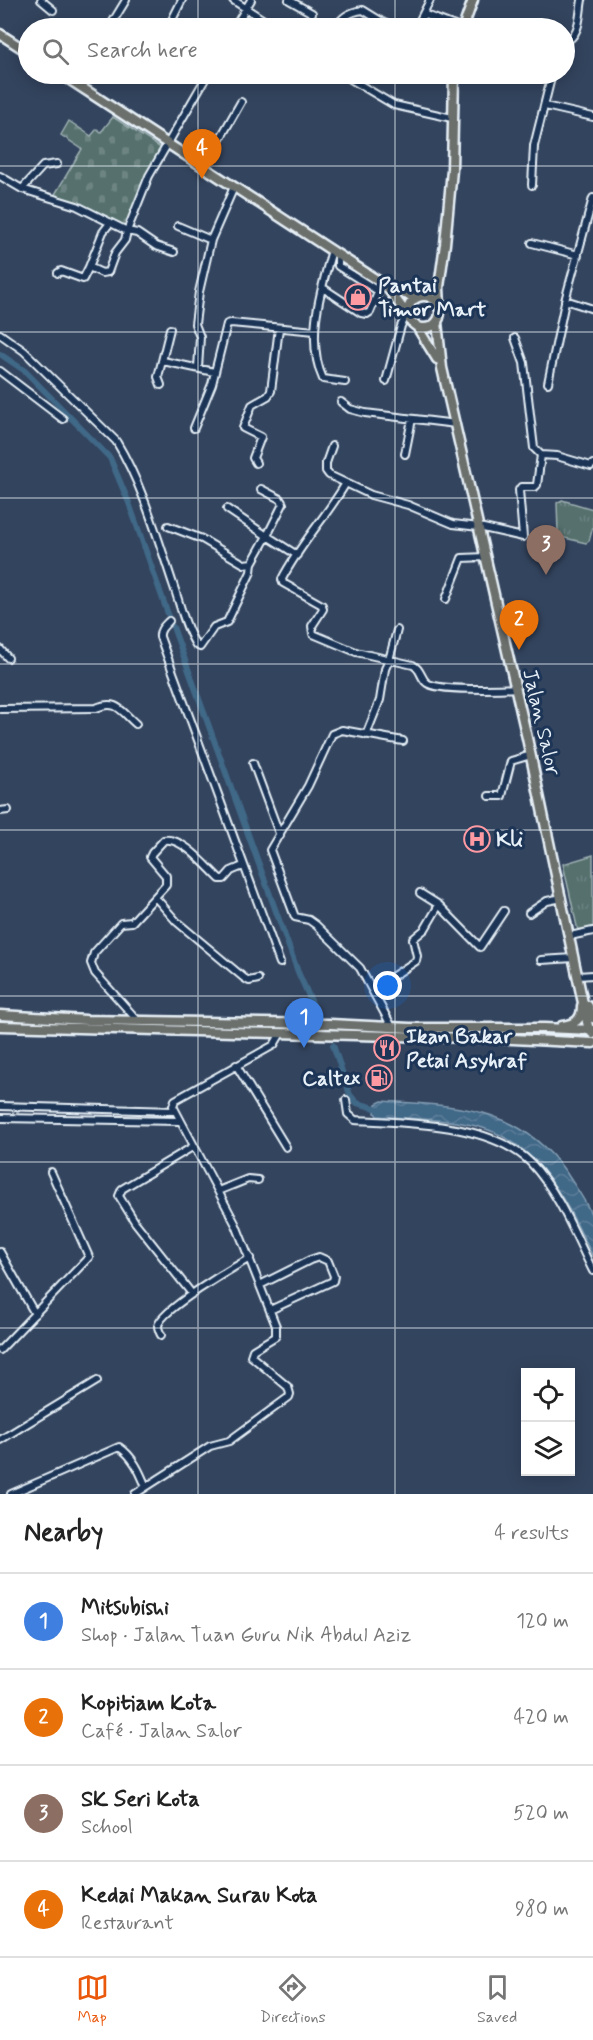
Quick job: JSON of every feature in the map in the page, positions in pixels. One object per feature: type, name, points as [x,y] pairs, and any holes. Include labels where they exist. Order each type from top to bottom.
[{"type":"main road","points":[[465,18],[473,0]]},
{"type":"main road","points":[[0,34],[18,46]]},
{"type":"main road","points":[[77,84],[335,252],[381,286],[416,326],[429,327],[437,322],[440,312],[440,275],[452,170],[454,84]]},
{"type":"main road","points":[[429,296],[440,275]]},
{"type":"main road","points":[[381,286],[418,297],[429,296],[440,307]]},
{"type":"main road","points":[[409,316],[409,308],[418,297]]},
{"type":"main road","name":"Jalan Salor","points":[[437,322],[442,368],[531,755],[574,958],[588,1006],[592,1032]]},
{"type":"main road","name":"Jalan Salor","points":[[416,326],[442,368]]},
{"type":"main road","name":"Jalan Salor","points":[[579,978],[592,1032]]},
{"type":"main road","points":[[544,1028],[569,1025],[578,1020],[582,1012],[582,996]]},
{"type":"main road","points":[[588,1006],[593,1018]]},
{"type":"main road","points":[[0,1015],[41,1019],[544,1028],[592,1032]]},
{"type":"main road","points":[[0,1026],[593,1043]]},
{"type":"main road","points":[[513,1039],[580,1037],[592,1032]]},
{"type":"street","points":[[41,0],[53,10]]},
{"type":"street","points":[[115,18],[126,0]]},
{"type":"street","points":[[173,18],[182,0]]},
{"type":"street","points":[[233,0],[262,18]]},
{"type":"street","points":[[240,18],[251,0]]},
{"type":"street","points":[[289,0],[312,13]]},
{"type":"street","points":[[421,18],[430,0]]},
{"type":"street","points":[[575,33],[582,0]]},
{"type":"street","points":[[342,18],[349,13],[363,10],[376,18]]},
{"type":"street","points":[[423,14],[434,18]]},
{"type":"street","points":[[89,267],[102,273],[108,272],[115,253],[125,240],[149,176],[202,84]]},
{"type":"street","points":[[359,84],[394,105],[452,118]]},
{"type":"street","points":[[532,185],[534,146],[550,84]]},
{"type":"street","points":[[204,167],[241,102]]},
{"type":"street","points":[[545,106],[593,117]]},
{"type":"street","points":[[22,189],[43,166],[57,164]]},
{"type":"street","points":[[0,176],[22,189],[77,206],[127,231],[136,233],[156,246],[174,252]]},
{"type":"street","points":[[198,368],[200,337],[196,327],[196,306],[211,240],[234,187]]},
{"type":"street","points":[[548,383],[565,300],[593,198]]},
{"type":"street","points":[[58,273],[61,271],[83,279],[103,232],[110,223]]},
{"type":"street","points":[[178,226],[211,240]]},
{"type":"street","points":[[532,243],[578,255]]},
{"type":"street","points":[[335,252],[323,288],[315,331],[315,352],[322,378],[345,382]]},
{"type":"street","points":[[323,288],[365,314],[370,312],[381,286]]},
{"type":"street","points":[[565,300],[593,309]]},
{"type":"street","points":[[386,381],[401,326],[409,316]]},
{"type":"street","points":[[194,428],[206,400],[227,324],[315,331]]},
{"type":"street","points":[[256,463],[253,458],[261,437],[243,428],[252,405],[268,396],[271,391],[279,328]]},
{"type":"street","points":[[161,385],[158,380],[170,329]]},
{"type":"street","points":[[0,334],[24,351],[116,441],[126,457],[157,536],[184,615],[196,645],[200,647],[214,627],[227,622],[251,572],[252,563],[283,504],[280,499],[261,489]]},
{"type":"street","points":[[515,338],[524,363],[534,448],[541,455],[557,456],[591,466],[593,464]]},
{"type":"street","points":[[163,361],[214,372]]},
{"type":"street","points":[[0,371],[63,419]]},
{"type":"street","points":[[341,402],[350,410],[456,424]]},
{"type":"street","points":[[405,454],[412,419]]},
{"type":"street","points":[[332,446],[326,463],[326,471],[329,475],[371,495],[408,505],[453,524],[523,537],[519,490],[521,487],[537,485],[541,455]]},
{"type":"street","points":[[346,483],[283,576],[282,581],[322,605],[312,626],[313,634],[343,648],[418,668],[430,685],[474,690],[516,688]]},
{"type":"street","points":[[227,509],[297,555]]},
{"type":"street","points":[[168,526],[202,538],[244,564],[252,563]]},
{"type":"street","points":[[446,599],[462,558],[486,557]]},
{"type":"street","points":[[169,621],[163,627],[160,637],[280,963]]},
{"type":"street","points":[[366,735],[380,700],[385,669],[397,630]]},
{"type":"street","points":[[0,649],[8,657]]},
{"type":"street","points":[[0,709],[96,708],[108,703],[113,704],[136,724]]},
{"type":"street","points":[[392,1027],[360,968],[316,924],[295,917],[270,849],[280,836],[308,786],[332,734],[342,730],[404,741]]},
{"type":"street","points":[[489,796],[502,796],[511,762],[516,758],[531,755]]},
{"type":"street","points":[[253,762],[280,836]]},
{"type":"street","points":[[0,810],[8,810]]},
{"type":"street","points":[[138,1021],[95,973],[91,963],[94,953],[117,927],[125,922],[132,922],[168,882],[166,876],[150,857],[152,853],[164,840],[173,840],[187,849],[220,879],[224,879],[231,871],[243,866]]},
{"type":"street","points":[[420,893],[440,905],[480,947],[504,911]]},
{"type":"street","points":[[155,897],[177,922],[244,978],[249,981],[258,979]]},
{"type":"street","points":[[529,913],[547,901],[562,898]]},
{"type":"street","points":[[372,990],[416,961],[413,939],[425,929],[440,905]]},
{"type":"street","points":[[570,936],[593,931]]},
{"type":"street","points":[[542,960],[574,958]]},
{"type":"street","points":[[579,978],[593,975]]},
{"type":"street","points":[[135,1494],[210,1446],[229,1441],[290,1394],[288,1387],[251,1356],[253,1350],[276,1336],[276,1326],[250,1258],[218,1191],[174,1110],[175,1100],[274,1045],[281,1033]]},
{"type":"street","points":[[236,1065],[286,1147]]},
{"type":"street","points":[[346,1100],[348,1114],[355,1120],[480,1133],[516,1152],[537,1170],[554,1196],[593,1271]]},
{"type":"street","points":[[0,1106],[174,1110]]},
{"type":"street","points":[[0,1118],[179,1121]]},
{"type":"street","points":[[192,1294],[141,1230],[119,1196],[122,1189],[194,1146]]},
{"type":"street","points":[[0,1350],[89,1257],[51,1172]]},
{"type":"street","points":[[218,1191],[248,1179],[258,1180]]},
{"type":"street","points":[[0,1252],[35,1314]]},
{"type":"street","points":[[260,1284],[319,1257],[328,1261],[334,1276],[333,1281],[270,1310]]},
{"type":"street","points":[[161,1335],[158,1328],[160,1322],[192,1294],[250,1258]]},
{"type":"street","points":[[0,1440],[97,1381]]},
{"type":"street","points":[[11,1494],[119,1447],[132,1460],[146,1487]]},
{"type":"green space","points":[[113,117],[164,150],[128,225],[125,226],[54,196],[82,149],[61,135],[69,121],[91,136],[97,129],[101,132]]},
{"type":"green space","points":[[562,500],[593,509],[593,527],[589,541],[586,543],[561,537],[558,532],[557,503]]},
{"type":"green space","points":[[593,855],[593,929],[578,931],[563,864]]},
{"type":"water","points":[[382,1101],[436,1105],[484,1113],[506,1121],[528,1133],[566,1172],[589,1208],[593,1220],[593,1257],[563,1198],[537,1163],[522,1149],[504,1137],[471,1125],[377,1116],[376,1104]]},
{"type":"waterway","points":[[0,354],[25,371],[110,458],[129,503],[168,614]]},
{"type":"waterway","points":[[173,627],[298,972],[317,1014]]},
{"type":"waterway","points":[[333,1045],[350,1095],[357,1103],[375,1108]]},
{"type":"place","name":"Kedai Makan Surau Kota","points":[[202,179]]},
{"type":"place","name":"Pantai Timor Mart","points":[[358,297]]},
{"type":"place","name":"SK Seri Kota","points":[[546,575]]},
{"type":"place","name":"Kopitiam Kota","points":[[519,650]]},
{"type":"place","name":"Kli","points":[[477,839]]},
{"type":"place","name":"Mitsubishi","points":[[304,1048]]},
{"type":"place","name":"Ikan Bakar Petai Asyhraf","points":[[387,1048]]},
{"type":"place","name":"Caltex","points":[[379,1078]]}]
